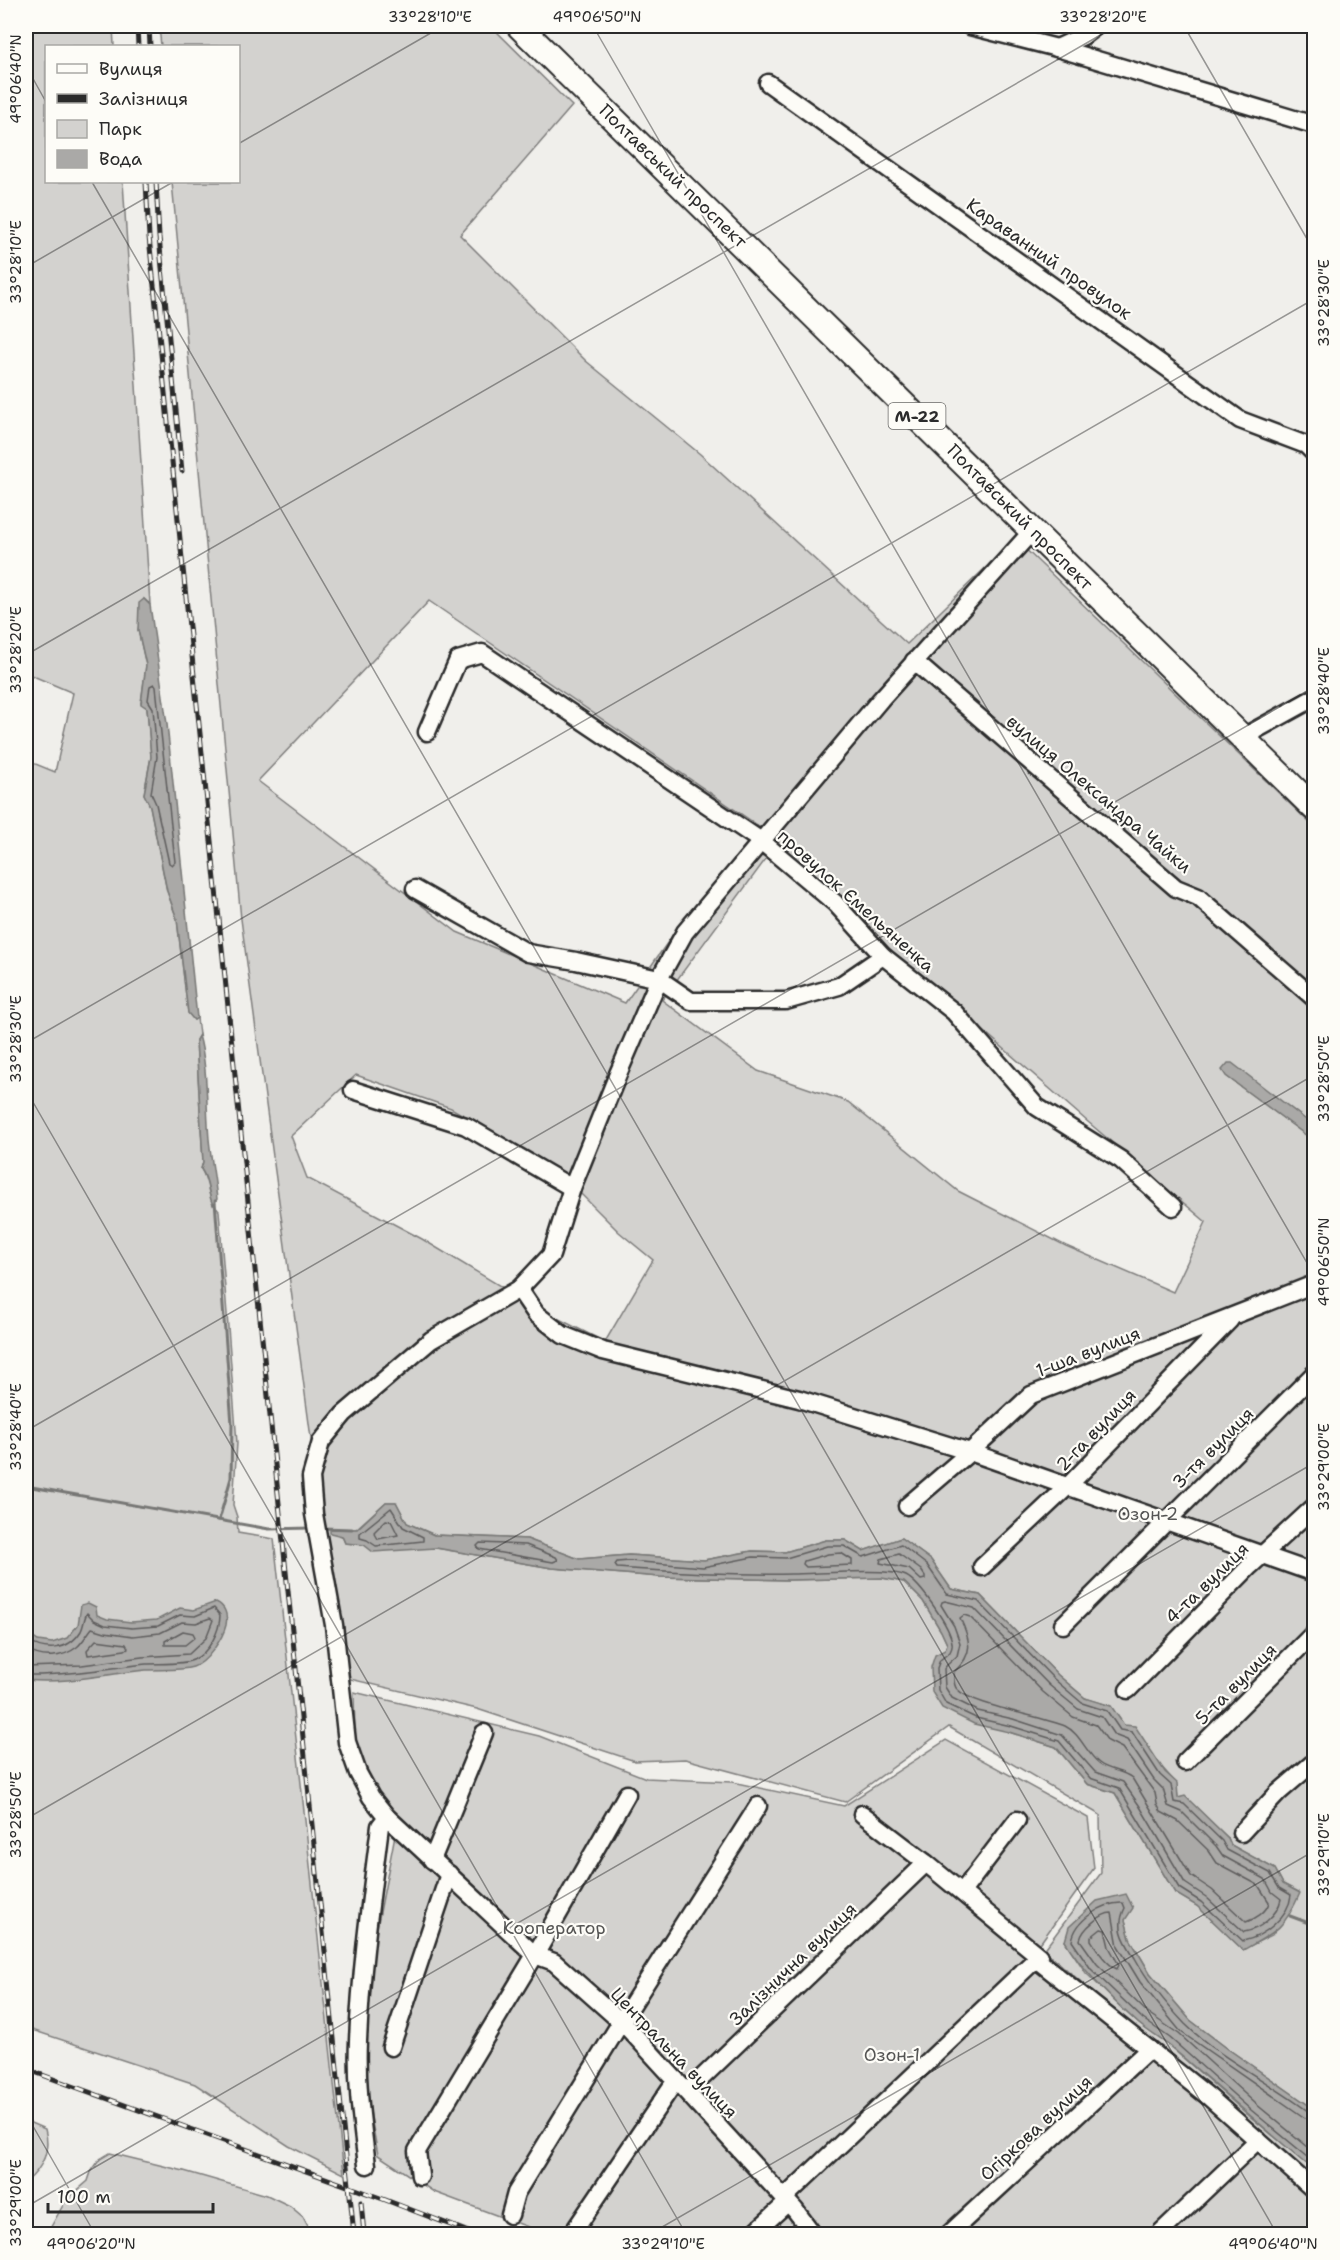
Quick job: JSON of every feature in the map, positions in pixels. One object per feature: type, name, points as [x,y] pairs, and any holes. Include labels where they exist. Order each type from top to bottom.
[{"type":"highway","name":"Полтавський проспект","points":[[519,26],[1314,808]]},
{"type":"street","points":[[970,26],[1057,48],[1314,125]]},
{"type":"street","points":[[1057,48],[1083,36],[1096,26]]},
{"type":"street","name":"Караванний провулок","points":[[768,83],[1240,420],[1306,445],[1314,453]]},
{"type":"street","name":"Центральна вулиця","points":[[813,2235],[786,2200],[621,2022],[554,1962],[535,1955],[387,1817],[371,1797],[358,1773],[347,1742],[334,1624],[314,1514],[310,1477],[321,1442],[344,1414],[431,1340],[519,1289],[551,1255],[572,1188],[659,979],[685,932],[914,661],[1033,530]]},
{"type":"street","name":"провулок Ємельяненка","points":[[427,732],[458,660],[482,653],[761,841],[835,903],[883,956],[954,1012],[1037,1107],[1120,1160],[1173,1207]]},
{"type":"street","name":"вулиця Олександра Чайки","points":[[914,661],[1176,888],[1198,897],[1314,999]]},
{"type":"street","points":[[1243,736],[1314,698]]},
{"type":"street","points":[[415,889],[528,953],[659,979],[691,1001],[786,1001],[839,986],[883,956]]},
{"type":"street","points":[[353,1090],[466,1126],[572,1188]]},
{"type":"street","name":"1-ша вулиця","points":[[907,1506],[1031,1395],[1309,1286],[1314,1289]]},
{"type":"street","points":[[519,1289],[536,1314],[563,1335],[603,1351],[799,1399],[970,1452],[1314,1573]]},
{"type":"street","name":"2-га вулиця","points":[[982,1567],[1067,1487],[1234,1316]]},
{"type":"street","name":"3-тя вулиця","points":[[1063,1625],[1314,1374]]},
{"type":"street","name":"4-та вулиця","points":[[1128,1689],[1250,1566],[1314,1507]]},
{"type":"street","name":"5-та вулиця","points":[[1185,1762],[1314,1633]]},
{"type":"street","points":[[432,1860],[484,1732]]},
{"type":"street","points":[[1241,1833],[1278,1793],[1314,1762]]},
{"type":"street","points":[[420,2176],[417,2151],[535,1955],[627,1794]]},
{"type":"street","points":[[510,2214],[516,2193],[758,1806]]},
{"type":"street","points":[[753,2235],[786,2200],[1039,1956],[926,1863],[862,1814]]},
{"type":"street","points":[[367,2165],[359,2104],[358,2042],[366,1938],[380,1826],[387,1817]]},
{"type":"street","points":[[962,1892],[1017,1820]]},
{"type":"street","name":"Залізнична вулиця","points":[[572,2234],[682,2086],[926,1863]]},
{"type":"street","points":[[391,2047],[450,1874]]},
{"type":"street","points":[[1036,1959],[1209,2097],[1314,2190]]},
{"type":"street","name":"Огіркова вулиця","points":[[950,2235],[1149,2049]]},
{"type":"street","points":[[1159,2235],[1258,2140]]},
{"type":"green space","points":[[26,26],[113,26],[114,45],[45,45],[45,183],[123,183],[150,604],[144,599],[138,630],[146,665],[141,703],[147,708],[151,757],[144,794],[150,806],[167,891],[177,919],[188,1013],[194,1020],[197,1018],[199,1035],[196,1040],[203,1162],[201,1169],[212,1201],[219,1211],[237,1443],[233,1505],[237,1517],[238,1533],[274,1539],[344,2174],[289,2146],[195,2084],[26,2028],[26,760],[55,772],[73,693],[26,673]]},
{"type":"green space","name":"Озон-2","points":[[159,26],[491,26],[572,106],[460,235],[586,361],[700,454],[907,644],[1015,539],[1314,827],[1314,1126],[1286,1105],[1226,1076],[1314,1141],[1314,2109],[1190,2020],[1150,1973],[1130,1939],[1125,1920],[1065,1941],[1086,1973],[1139,2024],[1166,2043],[1314,2170],[1314,2182],[1044,1950],[1101,1873],[1100,1815],[949,1727],[845,1802],[685,1759],[635,1761],[477,1709],[350,1679],[320,1505],[241,919],[172,183],[240,183],[240,45],[161,45]],"holes":[[[429,601],[760,827],[677,929],[625,1003],[457,932],[258,781]],[[774,848],[1206,1222],[1173,1292],[1066,1246],[958,1191],[848,1102],[758,1071],[662,1000]],[[356,1075],[451,1108],[554,1167],[619,1232],[653,1260],[605,1342],[535,1307],[422,1239],[307,1178],[291,1136]],[[386,1502],[396,1502],[407,1523],[435,1535],[527,1539],[579,1559],[629,1555],[704,1560],[752,1551],[785,1552],[826,1540],[845,1540],[863,1551],[901,1538],[931,1560],[951,1589],[980,1595],[1058,1675],[1085,1698],[1110,1706],[1176,1783],[1178,1798],[1185,1797],[1228,1838],[1231,1845],[1275,1869],[1283,1884],[1299,1892],[1272,1935],[1243,1949],[1197,1906],[1175,1893],[1115,1793],[1087,1784],[1056,1747],[1009,1732],[945,1650],[947,1644],[923,1601],[904,1582],[882,1578],[789,1580],[660,1577],[552,1568],[436,1548],[345,1543],[342,1536],[330,1529],[356,1529]]]},
{"type":"green space","points":[[354,1692],[539,1736],[646,1778],[732,1782],[844,1806],[946,1740],[1088,1818],[1094,1868],[1036,1949],[1314,2192],[1314,2234],[547,2234],[434,2192],[378,2155],[369,2106],[364,2056],[370,1964],[395,1835],[361,1756],[355,1736]]},
{"type":"green space","points":[[26,2121],[45,2129],[47,2145],[41,2165],[26,2182]]},
{"type":"green space","points":[[110,2153],[267,2195],[290,2206],[303,2217],[312,2234],[47,2234],[66,2200],[88,2181],[100,2159]]},
{"type":"water","points":[[144,599],[150,605],[167,724],[197,1018],[194,1020],[188,1013],[177,919],[167,891],[150,806],[144,794],[151,757],[147,708],[141,704],[146,665],[138,630],[139,603]]},
{"type":"water","points":[[199,1035],[204,1060],[209,1139],[217,1199],[213,1205],[206,1178],[201,1169],[203,1162],[196,1040]]},
{"type":"water","points":[[1228,1063],[1232,1063],[1314,1126],[1314,1141],[1226,1076],[1222,1070]]},
{"type":"water","points":[[386,1502],[396,1502],[407,1523],[434,1535],[527,1539],[579,1559],[629,1555],[704,1560],[752,1551],[785,1552],[826,1540],[845,1540],[863,1551],[901,1538],[931,1560],[951,1589],[980,1595],[1058,1675],[1085,1698],[1111,1706],[1124,1725],[1135,1726],[1165,1772],[1177,1783],[1178,1798],[1185,1796],[1228,1838],[1231,1845],[1275,1869],[1283,1884],[1300,1893],[1284,1922],[1278,1928],[1243,1950],[1197,1906],[1175,1893],[1115,1793],[1087,1784],[1056,1747],[974,1724],[942,1708],[932,1692],[931,1667],[935,1655],[945,1650],[947,1644],[923,1601],[904,1582],[882,1578],[789,1580],[660,1577],[552,1568],[436,1548],[373,1552],[364,1545],[345,1543],[342,1536],[330,1533],[330,1529],[357,1529]]},
{"type":"water","points":[[216,1602],[224,1608],[227,1621],[218,1643],[198,1665],[188,1668],[146,1670],[71,1680],[26,1680],[26,1633],[38,1641],[52,1643],[67,1638],[78,1625],[81,1605],[88,1603],[96,1607],[97,1615],[107,1619],[131,1622],[157,1620],[180,1608],[194,1610]]},
{"type":"water","points":[[1126,1894],[1133,1908],[1125,1920],[1130,1939],[1150,1973],[1190,2020],[1314,2109],[1314,2170],[1173,2049],[1138,2023],[1098,1985],[1072,1952],[1065,1941],[1069,1927],[1097,1901]]},
{"type":"waterway","points":[[215,1201],[232,1424],[231,1478],[219,1520]]},
{"type":"waterway","points":[[26,1486],[269,1529],[311,1528]]},
{"type":"waterway","points":[[323,1528],[352,1529]]},
{"type":"waterway","points":[[1290,1916],[1314,1925]]},
{"type":"railway","points":[[137,26],[138,45]]},
{"type":"railway","points":[[149,26],[150,45]]},
{"type":"railway","points":[[146,183],[149,237],[354,2234]]},
{"type":"railway","points":[[156,183],[159,237],[182,471]]},
{"type":"railway","points":[[26,2069],[474,2234]]},
{"type":"railway","points":[[361,2202],[364,2234]]},
{"type":"park label","name":"Кооператор","points":[[554,1928]]},
{"type":"park label","name":"Озон-1","points":[[892,2055]]}]
